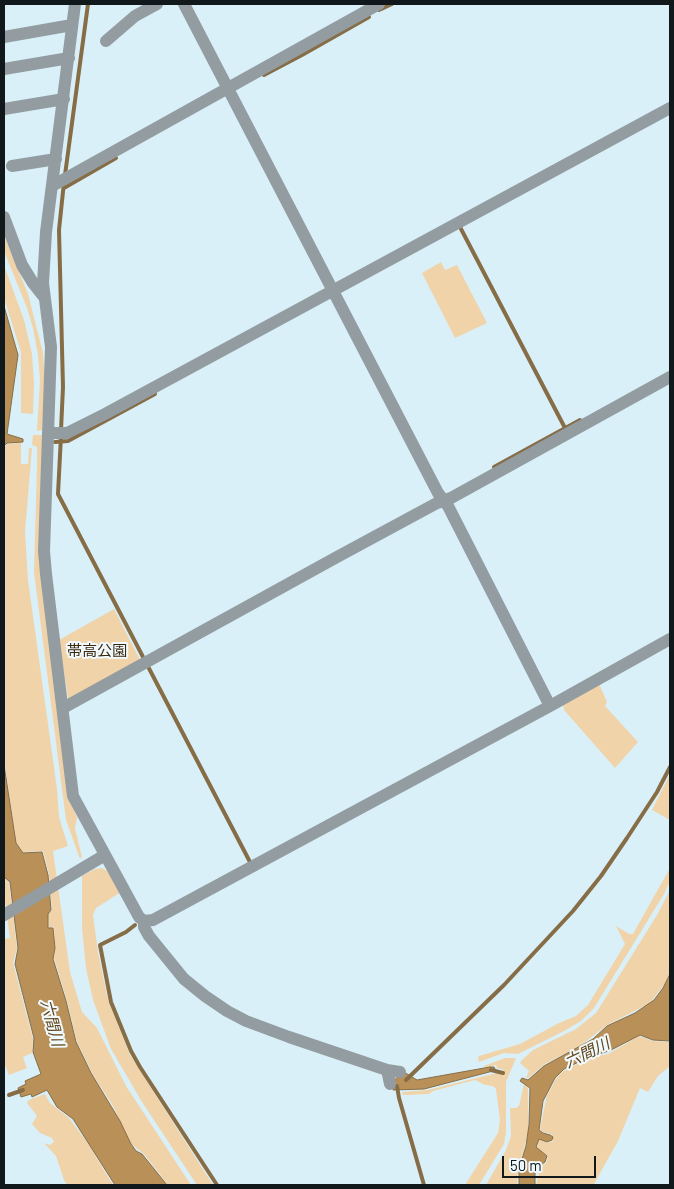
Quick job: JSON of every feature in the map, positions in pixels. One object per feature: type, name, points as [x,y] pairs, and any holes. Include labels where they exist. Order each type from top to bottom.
[{"type":"street","points":[[75,4],[56,159],[61,181],[45,241],[42,283],[52,347],[56,433],[44,551],[73,796],[138,917],[144,921],[153,920],[548,702],[670,639]]},
{"type":"street","points":[[106,41],[135,16],[157,4]]},
{"type":"street","points":[[184,4],[438,493],[448,506],[548,702]]},
{"type":"street","points":[[61,181],[230,91],[379,4]]},
{"type":"street","points":[[4,37],[72,25]]},
{"type":"street","points":[[4,69],[69,58]]},
{"type":"street","points":[[4,109],[64,99]]},
{"type":"street","points":[[56,433],[113,410],[334,294],[670,108]]},
{"type":"street","points":[[12,166],[56,159]]},
{"type":"street","points":[[4,217],[22,265],[45,298]]},
{"type":"street","points":[[63,708],[670,377]]},
{"type":"street","points":[[4,915],[105,855]]},
{"type":"street","points":[[144,921],[144,927],[149,936],[184,979],[227,1011],[246,1021],[280,1034],[393,1070],[390,1084]]},
{"type":"green space","points":[[4,235],[28,294],[43,353],[45,381],[42,430],[37,431],[40,380],[38,355],[27,308],[4,251]]},
{"type":"green space","points":[[441,262],[445,270],[457,265],[487,323],[455,338],[422,273]]},
{"type":"green space","points":[[4,265],[24,320],[32,354],[34,383],[33,414],[21,413],[21,352],[4,298]]},
{"type":"green space","points":[[33,435],[42,435],[41,572],[69,799],[77,817],[75,828],[82,857],[80,859],[66,820],[34,572],[37,447],[32,445]]},
{"type":"green space","points":[[21,443],[21,464],[28,464],[29,448],[32,448],[25,532],[28,580],[57,789],[59,817],[68,846],[53,851],[70,972],[82,1012],[97,1028],[126,1086],[191,1185],[168,1185],[144,1154],[131,1144],[113,1106],[93,1075],[77,1042],[54,958],[54,927],[49,928],[48,914],[52,910],[49,874],[43,851],[23,852],[16,843],[4,758],[4,447],[7,444]]},
{"type":"green space","name":"帯高公園","points":[[114,609],[140,660],[68,699],[59,640]]},
{"type":"green space","points":[[599,684],[607,702],[605,706],[638,742],[615,768],[564,710],[563,705]]},
{"type":"green space","points":[[670,774],[670,820],[652,810]]},
{"type":"green space","points":[[102,868],[107,871],[121,892],[96,908],[93,915],[98,952],[108,1000],[130,1055],[213,1185],[197,1185],[142,1102],[111,1049],[93,1000],[86,968],[82,929],[82,876],[95,869]]},
{"type":"green space","points":[[670,868],[670,881],[664,894],[594,1008],[581,1021],[518,1054],[504,1053],[479,1062],[479,1056],[520,1044],[576,1016],[588,1005],[625,944],[616,926],[629,934],[633,934]]},
{"type":"green space","points":[[4,878],[9,883],[17,948],[13,963],[33,1039],[32,1053],[23,1057],[27,1068],[9,1075],[4,1065],[4,939],[10,938]]},
{"type":"green space","points":[[670,890],[670,972],[666,982],[653,999],[646,1005],[607,1025],[580,1046],[545,1064],[526,1078],[529,1071],[520,1063],[522,1060],[533,1050],[576,1029],[596,1013],[657,915]]},
{"type":"green space","points":[[639,1036],[653,1041],[670,1042],[670,1066],[658,1076],[648,1092],[640,1088],[618,1141],[594,1184],[536,1185],[541,1166],[546,1163],[548,1157],[537,1147],[539,1139],[547,1143],[553,1141],[551,1134],[540,1129],[547,1095],[556,1079],[562,1072],[577,1064],[592,1057],[608,1054]]},
{"type":"green space","points":[[505,1058],[516,1058],[506,1082],[506,1132],[504,1144],[479,1185],[465,1185],[498,1133],[500,1120],[496,1089],[493,1086],[485,1085],[475,1080],[433,1091],[429,1094],[403,1095],[402,1092],[428,1090],[497,1073],[502,1075],[504,1070],[497,1068],[496,1065],[485,1068],[484,1066]]},
{"type":"green space","points":[[524,1084],[528,1088],[528,1133],[518,1171],[517,1185],[486,1185],[506,1150],[511,1136],[510,1108],[519,1106]]},
{"type":"green space","points":[[45,1094],[50,1103],[69,1118],[87,1142],[113,1185],[67,1185],[56,1156],[44,1143],[50,1145],[54,1142],[52,1138],[40,1133],[32,1124],[37,1116],[27,1103],[29,1100]]},
{"type":"water","points":[[4,306],[18,355],[7,434],[23,439],[23,442],[7,443],[4,446]]},
{"type":"water","name":"六間川","points":[[4,765],[16,843],[23,853],[42,852],[48,875],[51,910],[48,914],[48,928],[53,928],[55,948],[53,959],[76,1042],[91,1073],[120,1121],[131,1144],[136,1151],[142,1154],[167,1185],[115,1185],[73,1119],[57,1107],[47,1090],[32,1097],[31,1094],[21,1097],[18,1088],[26,1084],[25,1081],[41,1074],[33,1052],[34,1038],[15,964],[18,948],[10,882],[4,877]]},
{"type":"water","name":"六間川","points":[[670,974],[670,1041],[653,1040],[640,1035],[609,1051],[591,1056],[564,1069],[555,1078],[543,1101],[539,1130],[553,1137],[552,1140],[547,1142],[539,1139],[536,1147],[547,1156],[545,1162],[535,1169],[535,1185],[519,1185],[519,1169],[526,1146],[529,1125],[530,1088],[520,1081],[522,1078],[528,1080],[544,1066],[593,1039],[607,1026],[635,1013],[654,1000]]},
{"type":"water","points":[[490,1067],[495,1069],[424,1089],[393,1090],[392,1082],[404,1072],[417,1080]]},
{"type":"waterway","points":[[65,175],[88,4]]},
{"type":"waterway","points":[[379,10],[392,4]]},
{"type":"waterway","points":[[264,75],[369,17]]},
{"type":"waterway","points":[[64,188],[116,158]]},
{"type":"waterway","points":[[61,430],[63,387],[59,230],[64,182]]},
{"type":"waterway","points":[[460,227],[565,428]]},
{"type":"waterway","points":[[55,442],[68,441],[155,394]]},
{"type":"waterway","points":[[494,467],[580,420]]},
{"type":"waterway","points":[[61,436],[58,494],[250,862]]},
{"type":"waterway","points":[[406,1080],[504,985],[573,911],[601,876],[627,838],[657,792],[670,767]]},
{"type":"waterway","points":[[135,925],[126,932],[100,945],[111,1002],[131,1051],[140,1067],[217,1185]]},
{"type":"waterway","points":[[491,1070],[503,1073]]},
{"type":"waterway","points":[[397,1086],[424,1185]]},
{"type":"waterway","points":[[9,1095],[23,1090]]}]
